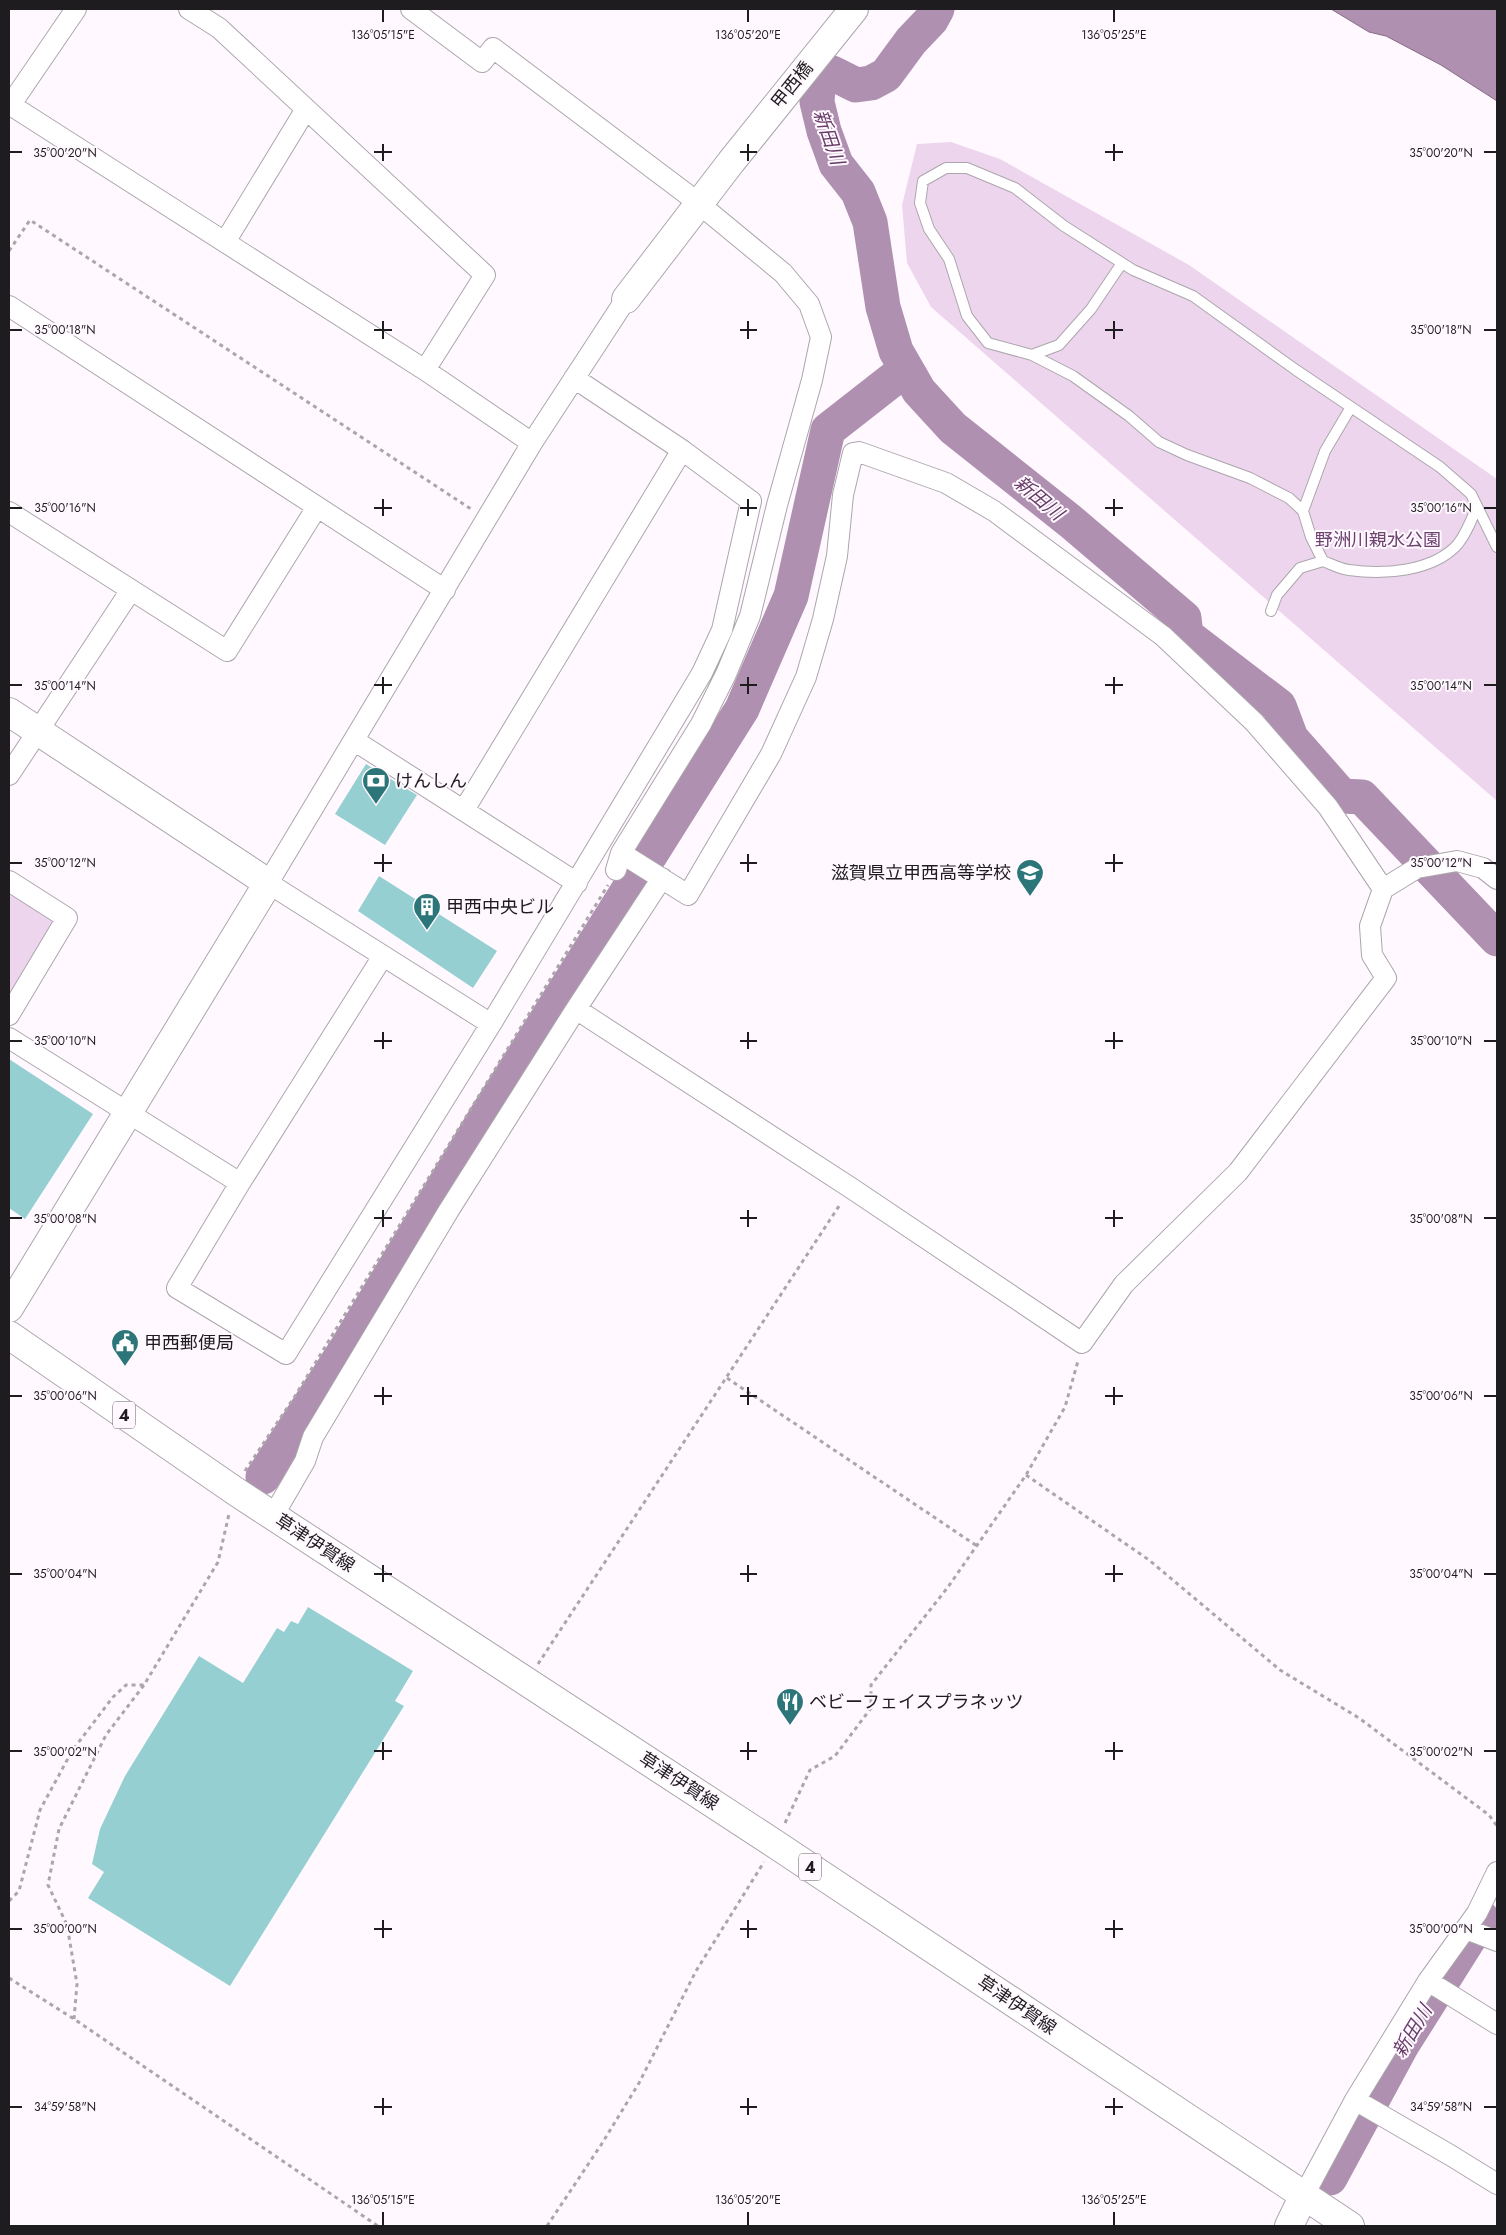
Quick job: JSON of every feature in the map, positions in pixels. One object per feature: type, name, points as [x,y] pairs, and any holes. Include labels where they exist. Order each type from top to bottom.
[{"type":"main road","name":"甲西橋","points":[[626,299],[731,162],[854,9]]},
{"type":"main road","points":[[9,712],[268,883],[129,1114],[9,1308]]},
{"type":"main road","name":"草津伊賀線","points":[[9,1335],[270,1514],[775,1844],[1350,2226]]},
{"type":"main road","points":[[1289,2226],[1304,2195]]},
{"type":"street","points":[[76,9],[9,105],[425,370],[532,443]]},
{"type":"street","points":[[188,9],[219,28],[485,275],[425,370]]},
{"type":"street","points":[[411,9],[482,62],[493,48],[698,204],[783,272],[809,304],[821,338],[812,380],[777,505],[750,616],[726,674],[701,724],[622,860],[658,876],[688,895],[771,754],[806,677],[823,618],[837,556],[843,495],[853,453],[859,452],[946,483],[994,511],[1163,636],[1254,722],[1328,806],[1383,889]]},
{"type":"street","points":[[225,242],[306,109]]},
{"type":"street","points":[[491,1024],[268,883],[355,741],[532,443],[626,299]]},
{"type":"street","points":[[9,306],[445,590]]},
{"type":"street","points":[[383,956],[240,1183],[177,1288],[286,1354],[577,883],[697,681],[722,630],[751,501],[682,450],[574,378]]},
{"type":"street","points":[[464,810],[682,450]]},
{"type":"street","points":[[9,512],[227,651],[317,507]]},
{"type":"street","points":[[9,775],[36,730],[131,590]]},
{"type":"street","points":[[355,741],[577,883]]},
{"type":"street","points":[[576,1009],[851,1188],[1082,1343],[1124,1284],[1238,1172],[1386,978],[1372,955],[1370,926],[1383,889],[1417,868],[1457,861],[1483,868],[1497,880]]},
{"type":"street","points":[[270,1514],[305,1461],[313,1437],[414,1269],[658,876]]},
{"type":"street","points":[[9,881],[66,918],[9,1015]]},
{"type":"street","points":[[9,1038],[240,1183]]},
{"type":"street","points":[[1304,2195],[1364,2105],[1435,1986],[1479,1934],[1477,1913],[1497,1872]]},
{"type":"street","points":[[1435,1986],[1497,2024]]},
{"type":"street","points":[[1364,2105],[1497,2184]]},
{"type":"lane","points":[[1323,561],[1311,537],[1303,511],[1289,498],[1250,478],[1186,456],[1159,442],[1130,416],[1073,376],[1032,355],[988,343],[967,316],[949,259],[929,229],[920,204],[923,181],[946,168],[967,168],[1015,188],[1064,226],[1133,270],[1193,296],[1440,467],[1471,494],[1497,547]]},
{"type":"lane","points":[[1032,355],[1059,346],[1091,309],[1122,263]]},
{"type":"lane","points":[[1303,511],[1325,451],[1351,407]]},
{"type":"lane","points":[[1271,612],[1277,594],[1300,568],[1323,561],[1347,570],[1385,572],[1412,568],[1437,560],[1457,545],[1470,524],[1477,506]]},
{"type":"path","points":[[9,251],[30,220],[486,519]]},
{"type":"path","points":[[74,2019],[77,1984],[67,1925],[48,1885],[59,1829],[106,1735],[144,1685],[218,1562],[242,1475],[295,1396],[499,1065],[622,860]]},
{"type":"path","points":[[526,1681],[851,1188]]},
{"type":"path","points":[[547,2226],[601,2145],[634,2091],[696,1971],[775,1844],[810,1770],[835,1756],[871,1708],[871,1685],[948,1587],[1026,1475],[1065,1407],[1082,1343]]},
{"type":"path","points":[[727,1378],[977,1546]]},
{"type":"path","points":[[1026,1475],[1149,1560],[1280,1670],[1359,1718],[1489,1815],[1497,1826]]},
{"type":"path","points":[[9,1901],[19,1891],[40,1810],[72,1751],[113,1697],[126,1685],[144,1685]]},
{"type":"path","points":[[9,1978],[74,2019],[378,2226]]},
{"type":"green space","name":"野洲川親水公園","points":[[951,142],[1000,159],[1189,265],[1497,479],[1497,801],[931,307],[907,263],[902,205],[917,144]]},
{"type":"green space","points":[[9,887],[51,914],[53,927],[9,997]]},
{"type":"shaded area","points":[[1331,9],[1497,9],[1497,101],[1441,65],[1386,36],[1369,32]]},
{"type":"building","name":"けんしん","points":[[366,764],[417,795],[385,845],[335,814]]},
{"type":"building","name":"甲西中央ビル","points":[[379,876],[497,951],[473,988],[358,911]]},
{"type":"building","points":[[9,1059],[93,1114],[25,1219],[9,1208]]},
{"type":"building","points":[[308,1607],[413,1671],[395,1701],[404,1706],[230,1986],[88,1898],[104,1872],[92,1864],[100,1829],[125,1776],[199,1656],[243,1683],[277,1628],[284,1632],[291,1621],[298,1624]]},
{"type":"waterway","name":"新田川","points":[[937,9],[931,20],[911,41],[886,75],[871,83],[856,85],[832,73],[823,78],[818,87],[817,102],[824,131],[836,164],[858,192],[870,222],[883,307],[896,351],[919,391],[953,428],[1070,521],[1184,618],[1186,635],[1279,706],[1291,738],[1342,796],[1362,797],[1497,939]]},
{"type":"waterway","points":[[263,1477],[346,1349],[488,1113],[742,709],[791,596],[828,430],[906,369]]},
{"type":"waterway","name":"新田川","points":[[1330,2178],[1402,2045],[1482,1918]]},
{"type":"place","name":"けんしん","points":[[376,805]]},
{"type":"place","name":"滋賀県立甲西高等学校","points":[[1030,897]]},
{"type":"place","name":"甲西中央ビル","points":[[427,931]]},
{"type":"place","name":"甲西郵便局","points":[[125,1367]]},
{"type":"place","name":"ベビーフェイスプラネッツ","points":[[790,1726]]}]
